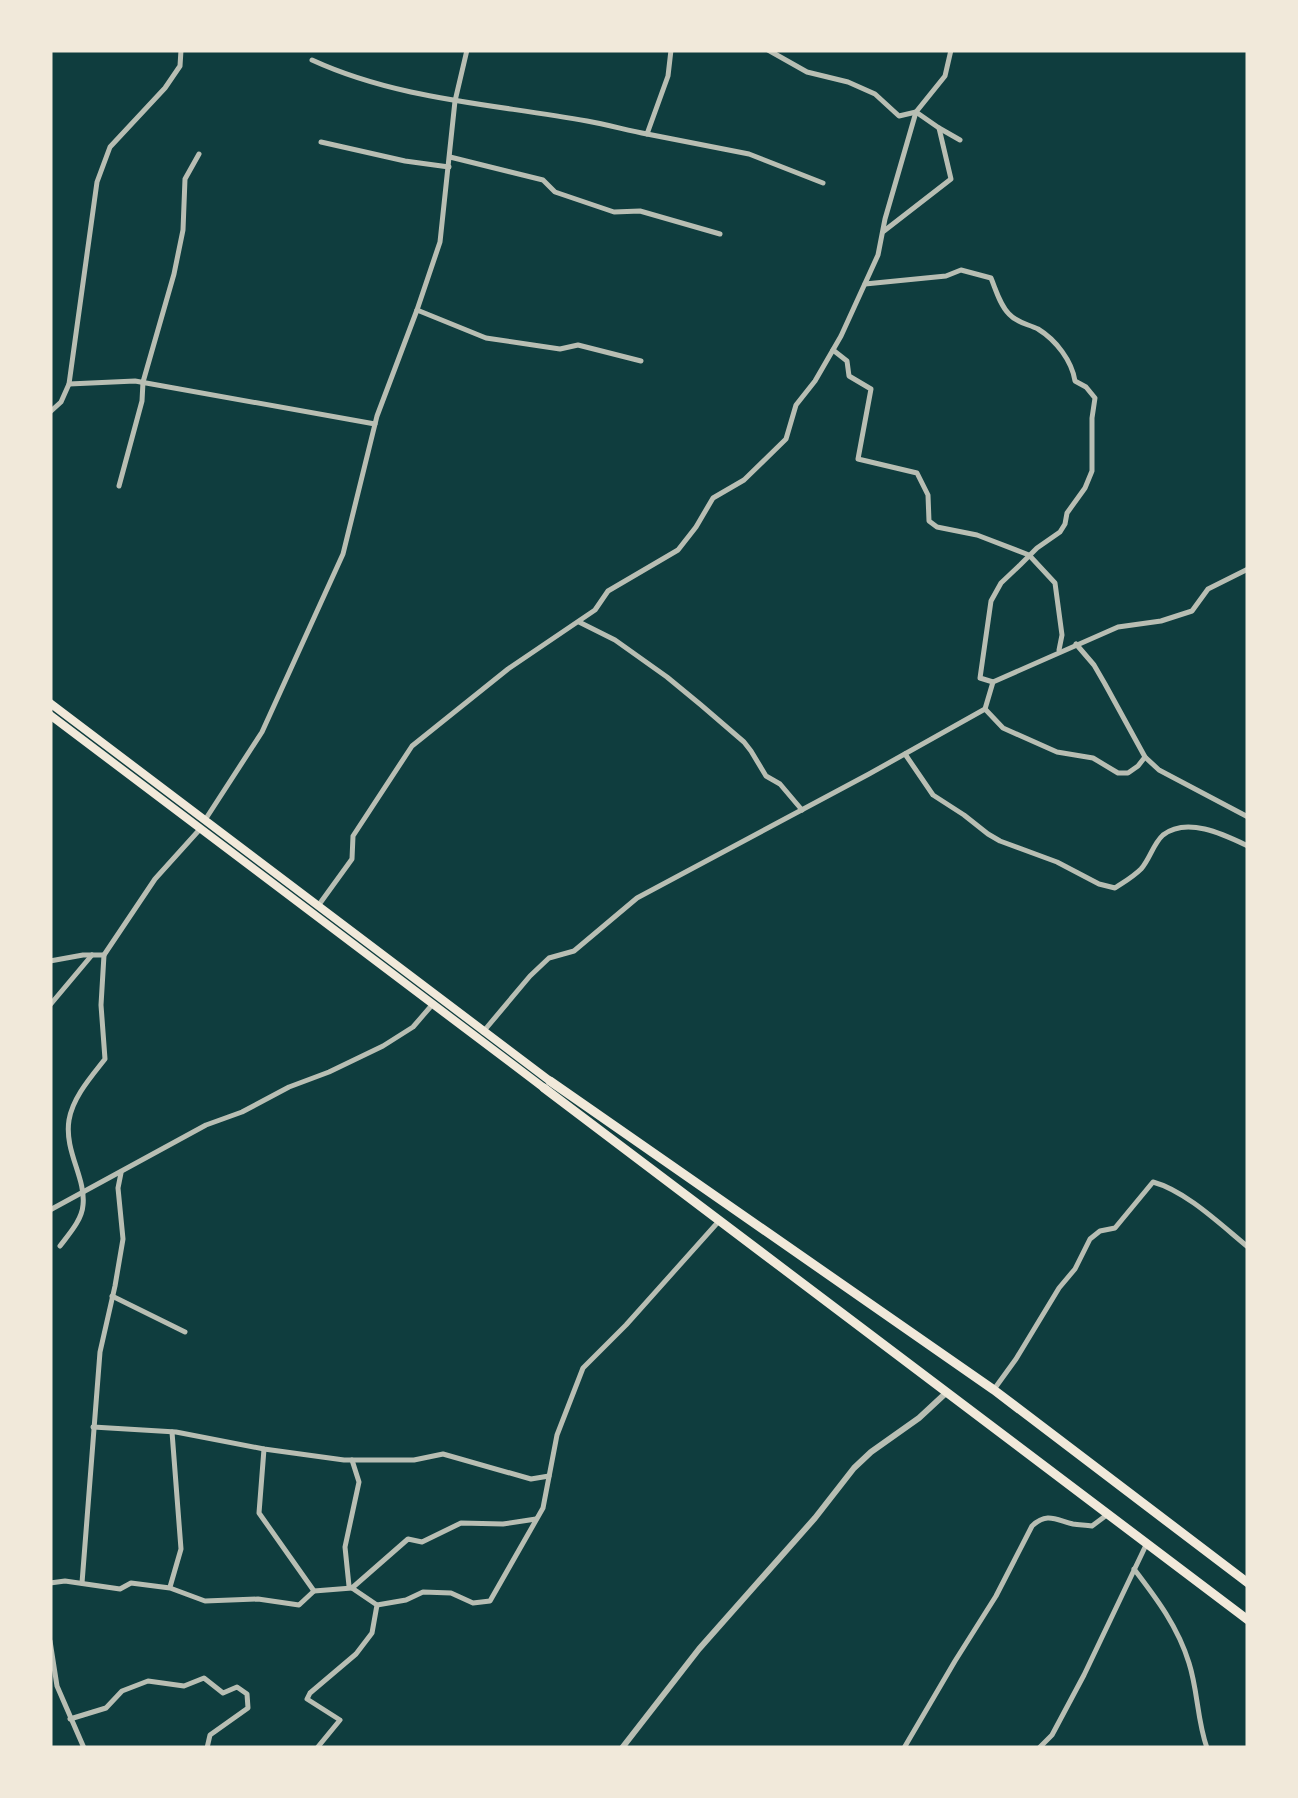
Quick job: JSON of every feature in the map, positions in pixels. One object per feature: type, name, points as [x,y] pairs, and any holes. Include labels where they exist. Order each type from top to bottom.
[{"type":"highway","points":[[50,703],[433,1004],[994,1390],[1248,1583]]},
{"type":"highway","points":[[50,715],[318,906],[483,1032],[718,1221],[1248,1620]]},
{"type":"street","points":[[50,412],[61,402],[70,384],[97,182],[110,147],[166,88],[180,66],[181,50]]},
{"type":"street","points":[[60,1246],[81,1213],[82,1194],[69,1146],[69,1119],[82,1089],[105,1059],[101,1005],[104,956],[155,879],[203,824],[262,732],[342,554],[374,424],[440,242],[455,101],[467,50]]},
{"type":"street","points":[[647,134],[668,76],[672,50]]},
{"type":"street","points":[[768,50],[807,72],[848,82],[874,94],[899,116],[916,112],[960,140]]},
{"type":"street","points":[[318,906],[352,859],[353,836],[412,746],[508,668],[595,610],[608,592],[678,550],[713,498],[744,480],[786,439],[796,406],[833,350],[878,255],[916,112],[945,76],[952,50]]},
{"type":"street","points":[[312,60],[388,88],[586,121],[749,154],[823,184]]},
{"type":"street","points":[[883,232],[951,179],[938,128]]},
{"type":"street","points":[[321,142],[405,161],[449,166]]},
{"type":"street","points":[[119,486],[174,274],[183,230],[185,179],[199,154]]},
{"type":"street","points":[[450,157],[543,180],[555,192],[614,212],[640,212],[720,234]]},
{"type":"street","points":[[865,284],[946,276],[961,270],[991,278],[1005,310],[1013,319],[1040,330],[1072,366],[1076,381],[1094,398],[1092,471],[1060,532],[1030,555],[1002,584],[991,602],[980,678],[992,682],[1118,627],[1161,621],[1192,611],[1208,589],[1248,569]]},
{"type":"street","points":[[417,310],[486,338],[560,349],[578,345],[641,360]]},
{"type":"street","points":[[833,350],[846,361],[849,376],[871,389],[858,459],[917,473],[928,494],[929,520],[938,527],[977,535],[1030,555],[1055,583],[1062,635],[1059,652]]},
{"type":"street","points":[[70,384],[144,382],[374,424]]},
{"type":"street","points":[[578,622],[615,640],[678,686],[744,742],[766,776],[780,784],[802,810]]},
{"type":"street","points":[[1076,644],[1106,684],[1146,758],[1159,770],[1248,817]]},
{"type":"street","points":[[483,1032],[549,958],[574,950],[637,898],[986,709],[992,682]]},
{"type":"street","points":[[986,709],[1003,728],[1057,752],[1093,758],[1118,772],[1128,773],[1146,758]]},
{"type":"street","points":[[905,754],[932,796],[988,834],[1099,884],[1115,888],[1136,874],[1161,837],[1174,829],[1208,830],[1248,846]]},
{"type":"street","points":[[50,1005],[92,955]]},
{"type":"street","points":[[50,961],[104,956]]},
{"type":"street","points":[[50,1210],[206,1125],[383,1046],[413,1027],[433,1004]]},
{"type":"street","points":[[82,1583],[100,1352],[123,1239],[118,1188],[121,1173]]},
{"type":"street","points":[[994,1390],[1075,1269],[1090,1239],[1100,1231],[1116,1228],[1153,1182],[1166,1185],[1248,1247]]},
{"type":"street","points":[[352,1460],[359,1482],[345,1548],[349,1586],[377,1605],[406,1600],[423,1592],[451,1593],[473,1604],[490,1600],[542,1508],[557,1435],[583,1368],[626,1326],[718,1221]]},
{"type":"street","points":[[112,1296],[185,1332]]},
{"type":"street","points":[[622,1748],[699,1649],[854,1468],[948,1392]]},
{"type":"street","points":[[93,1427],[172,1432],[352,1460],[414,1460],[443,1454],[531,1479],[549,1476]]},
{"type":"street","points":[[170,1588],[181,1550],[172,1432]]},
{"type":"street","points":[[264,1449],[259,1514],[314,1591]]},
{"type":"street","points":[[904,1748],[996,1596],[1032,1526],[1041,1518],[1053,1516],[1072,1524],[1092,1526],[1108,1514]]},
{"type":"street","points":[[50,1583],[65,1580],[120,1590],[131,1583],[170,1588],[205,1600],[258,1598],[298,1605],[314,1591],[352,1588],[408,1539],[422,1542],[460,1523],[503,1524],[536,1518]]},
{"type":"street","points":[[1039,1748],[1052,1735],[1084,1675],[1147,1543]]},
{"type":"street","points":[[1134,1569],[1177,1630],[1190,1666],[1207,1748]]},
{"type":"street","points":[[317,1748],[340,1720],[307,1699],[356,1654],[372,1633],[377,1605]]},
{"type":"street","points":[[50,1640],[57,1686],[84,1748]]},
{"type":"street","points":[[70,1719],[106,1708],[122,1691],[148,1681],[184,1686],[204,1678],[223,1692],[236,1688],[247,1694],[248,1708],[210,1734],[207,1748]]}]
